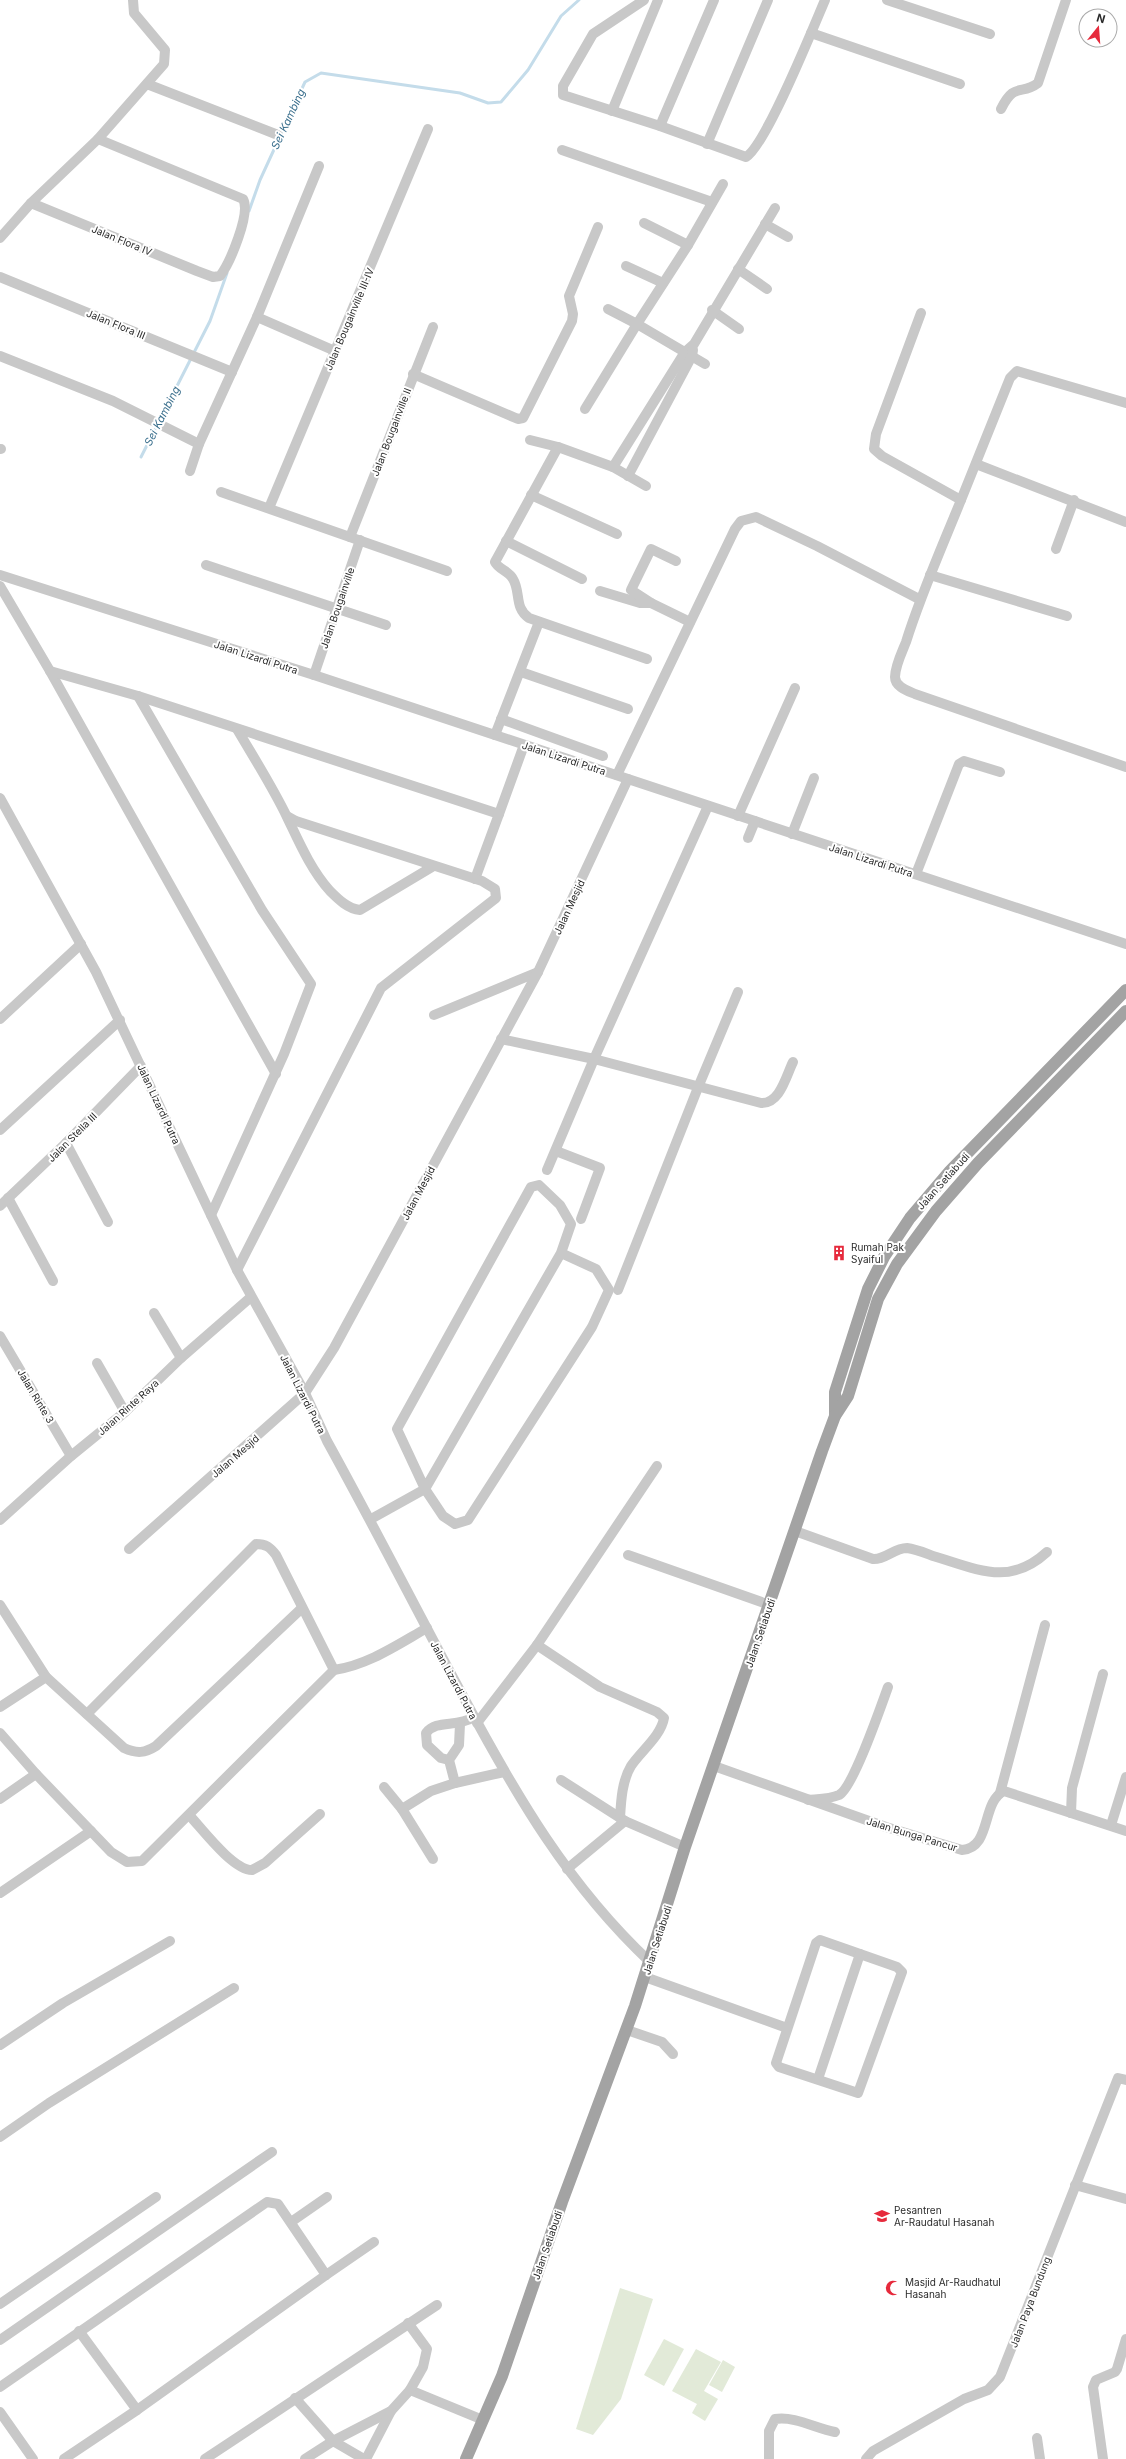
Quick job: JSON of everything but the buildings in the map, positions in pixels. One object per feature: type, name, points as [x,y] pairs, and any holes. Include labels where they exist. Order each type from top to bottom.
[{"type":"main road","name":"Jalan Setiabudi","points":[[835,1416],[835,1392],[868,1289],[884,1257],[910,1218],[950,1171],[1126,990]]},
{"type":"main road","name":"Jalan Setiabudi","points":[[466,2459],[502,2376],[599,2101],[627,2030],[650,1962],[685,1847],[835,1416],[848,1396],[878,1299],[897,1264],[948,1196],[988,1152],[1126,1011]]},
{"type":"street","points":[[0,238],[31,203],[98,139],[164,64],[165,50],[134,13],[133,0]]},
{"type":"street","points":[[644,0],[593,34],[563,86],[562,93],[569,98],[660,126],[742,157],[751,155],[765,132],[825,0]]},
{"type":"street","points":[[612,111],[658,0]]},
{"type":"street","points":[[660,126],[714,0]]},
{"type":"street","points":[[707,144],[768,0]]},
{"type":"street","points":[[887,0],[990,34]]},
{"type":"street","points":[[1001,109],[1007,98],[1013,92],[1038,83],[1066,0]]},
{"type":"street","points":[[811,33],[960,84]]},
{"type":"street","points":[[147,84],[278,135]]},
{"type":"street","name":"Jalan Bougainville III-IV","points":[[269,508],[428,129]]},
{"type":"street","name":"Jalan Flora IV","points":[[31,203],[213,278],[220,276],[231,256],[245,214],[246,204],[243,199],[98,139]]},
{"type":"street","points":[[562,150],[712,202]]},
{"type":"street","points":[[190,471],[199,444],[257,317],[319,166]]},
{"type":"street","points":[[585,409],[688,245],[723,184]]},
{"type":"street","points":[[628,476],[712,310],[775,208]]},
{"type":"street","points":[[644,223],[688,245]]},
{"type":"street","points":[[765,224],[788,237]]},
{"type":"street","points":[[413,374],[518,419],[523,418],[572,321],[573,314],[569,296],[598,227]]},
{"type":"street","points":[[626,266],[663,283]]},
{"type":"street","points":[[738,269],[767,289]]},
{"type":"street","name":"Jalan Flora III","points":[[0,277],[232,372]]},
{"type":"street","points":[[608,309],[637,324],[705,364]]},
{"type":"street","points":[[712,310],[739,329]]},
{"type":"street","points":[[921,313],[876,434],[874,449],[878,454],[961,500]]},
{"type":"street","points":[[257,317],[335,351]]},
{"type":"street","name":"Jalan Bougainville II","points":[[355,538],[413,374],[433,327]]},
{"type":"street","points":[[613,467],[689,354]]},
{"type":"street","points":[[0,356],[113,401],[166,426],[199,444]]},
{"type":"street","points":[[1126,404],[1017,371],[1010,378],[930,576],[919,599],[895,677],[902,688],[915,694],[1126,767]]},
{"type":"street","points":[[530,440],[558,447],[613,467],[646,486]]},
{"type":"street","points":[[558,447],[496,559],[496,564],[512,577],[522,613],[539,622],[647,659]]},
{"type":"street","points":[[976,464],[1074,500],[1126,522]]},
{"type":"street","points":[[221,492],[447,571]]},
{"type":"street","points":[[531,495],[617,534]]},
{"type":"street","points":[[1056,549],[1074,500]]},
{"type":"street","points":[[617,775],[735,529],[741,521],[756,517],[817,546],[919,599]]},
{"type":"street","name":"Jalan Bougainville","points":[[314,675],[337,609],[355,538]]},
{"type":"street","points":[[506,541],[582,579]]},
{"type":"street","points":[[676,562],[651,549],[631,590],[651,603],[690,622]]},
{"type":"street","points":[[206,565],[386,625]]},
{"type":"street","name":"Jalan Lizardi Putra","points":[[0,575],[314,675],[1126,944]]},
{"type":"street","points":[[930,576],[1067,616]]},
{"type":"street","points":[[0,586],[50,671],[276,1074]]},
{"type":"street","points":[[600,591],[640,603],[651,603]]},
{"type":"street","points":[[495,735],[521,672],[539,622]]},
{"type":"street","points":[[50,671],[138,696],[499,814]]},
{"type":"street","points":[[521,672],[628,708]]},
{"type":"street","points":[[738,816],[795,688]]},
{"type":"street","points":[[138,696],[262,910],[311,984],[300,1016],[276,1074],[211,1215]]},
{"type":"street","points":[[501,719],[603,756]]},
{"type":"street","points":[[237,728],[287,816],[301,847],[329,890],[354,909],[366,907],[432,867]]},
{"type":"street","points":[[475,879],[524,745]]},
{"type":"street","points":[[916,874],[959,764],[964,761],[1000,772]]},
{"type":"street","points":[[792,834],[814,778]]},
{"type":"street","name":"Jalan Mesjid","points":[[129,1549],[305,1394],[334,1348],[538,972],[628,779]]},
{"type":"street","name":"Jalan Lizardi Putra","points":[[0,798],[81,944],[120,1020],[237,1270],[305,1394],[328,1441],[371,1519],[504,1772],[536,1825],[567,1869],[599,1909],[650,1962]]},
{"type":"street","points":[[548,1170],[594,1059],[708,806]]},
{"type":"street","points":[[237,1270],[381,988],[494,902],[496,894],[495,889],[475,879],[432,867],[296,821],[287,816]]},
{"type":"street","points":[[748,838],[755,821]]},
{"type":"street","points":[[0,1019],[81,944]]},
{"type":"street","points":[[434,1015],[538,972]]},
{"type":"street","points":[[618,1290],[738,992]]},
{"type":"street","points":[[0,1130],[120,1020]]},
{"type":"street","points":[[501,1039],[594,1059],[767,1104],[777,1097],[793,1062]]},
{"type":"street","name":"Jalan Stella III","points":[[0,1206],[66,1143],[141,1066]]},
{"type":"street","points":[[66,1143],[108,1222]]},
{"type":"street","points":[[556,1151],[600,1168],[581,1219]]},
{"type":"street","points":[[371,1519],[425,1489],[561,1253],[571,1224],[553,1196],[539,1185],[533,1184],[397,1429],[425,1489],[449,1521],[461,1524],[468,1520],[592,1327],[609,1290],[596,1269],[561,1253]]},
{"type":"street","points":[[8,1198],[53,1281]]},
{"type":"street","name":"Jalan Rinte Raya","points":[[1,1515],[124,1412],[181,1358],[251,1297]]},
{"type":"street","points":[[154,1313],[181,1358]]},
{"type":"street","name":"Jalan Rinte 3","points":[[0,1336],[71,1456]]},
{"type":"street","points":[[97,1363],[124,1412]]},
{"type":"street","points":[[449,1760],[433,1752],[427,1745],[425,1736],[429,1729],[434,1726],[460,1724],[476,1720],[537,1644],[657,1466]]},
{"type":"street","points":[[795,1531],[872,1559],[878,1559],[907,1548],[992,1572],[1014,1572],[1023,1569],[1034,1564],[1047,1552]]},
{"type":"street","points":[[87,1714],[256,1544],[264,1544],[271,1548],[301,1609],[334,1670]]},
{"type":"street","points":[[628,1555],[770,1605]]},
{"type":"street","points":[[1,1612],[46,1677],[124,1748],[133,1752],[149,1751],[301,1609]]},
{"type":"street","points":[[1000,1793],[1045,1625]]},
{"type":"street","points":[[0,1733],[36,1774],[120,1859],[134,1863],[142,1862],[190,1816],[334,1670],[351,1668],[385,1653],[427,1628]]},
{"type":"street","points":[[537,1644],[600,1688],[624,1700],[657,1712],[664,1718],[662,1727],[640,1754],[626,1777],[623,1820],[567,1869]]},
{"type":"street","points":[[1071,1813],[1072,1788],[1103,1674]]},
{"type":"street","points":[[0,1707],[46,1677]]},
{"type":"street","points":[[806,1800],[839,1795],[845,1789],[857,1768],[888,1687]]},
{"type":"street","points":[[455,1783],[449,1760],[459,1745],[460,1724]]},
{"type":"street","name":"Jalan Bunga Pancur","points":[[714,1766],[806,1800],[886,1827],[962,1850],[973,1846],[979,1839],[993,1803],[1000,1793]]},
{"type":"street","points":[[402,1809],[431,1791],[455,1783],[504,1772]]},
{"type":"street","points":[[0,1799],[36,1774]]},
{"type":"street","points":[[1111,1825],[1126,1777]]},
{"type":"street","points":[[561,1780],[623,1820],[685,1847]]},
{"type":"street","points":[[384,1787],[402,1809],[433,1859]]},
{"type":"street","points":[[1000,1793],[1007,1791],[1126,1831]]},
{"type":"street","points":[[190,1816],[226,1855],[241,1868],[252,1870],[266,1862],[320,1814]]},
{"type":"street","points":[[0,1893],[91,1831]]},
{"type":"street","points":[[0,2045],[63,2004],[170,1941]]},
{"type":"street","points":[[817,1941],[899,1968],[902,1973],[859,2092],[855,2093],[777,2065],[787,2028],[817,1941]]},
{"type":"street","points":[[818,2079],[860,1954]]},
{"type":"street","points":[[645,1976],[787,2028]]},
{"type":"street","points":[[0,2138],[49,2103],[234,1988]]},
{"type":"street","points":[[627,2030],[662,2042],[673,2054]]},
{"type":"street","name":"Jalan Paya Bundung","points":[[866,2459],[874,2451],[964,2399],[988,2390],[1000,2377],[1075,2185],[1122,2079]]},
{"type":"street","points":[[0,2340],[272,2152]]},
{"type":"street","points":[[1075,2185],[1126,2199]]},
{"type":"street","points":[[0,2304],[156,2197]]},
{"type":"street","points":[[291,2222],[327,2197]]},
{"type":"street","points":[[0,2387],[264,2203],[271,2201],[278,2204],[326,2275]]},
{"type":"street","points":[[64,2459],[137,2410],[374,2242]]},
{"type":"street","points":[[205,2459],[437,2305]]},
{"type":"street","points":[[295,2398],[333,2441],[365,2459],[391,2411],[410,2390],[424,2367],[427,2348],[408,2323]]},
{"type":"street","points":[[79,2331],[137,2410]]},
{"type":"street","points":[[1103,2459],[1093,2388],[1096,2380],[1115,2372],[1126,2339]]},
{"type":"street","points":[[410,2390],[483,2420]]},
{"type":"street","points":[[305,2459],[333,2441],[391,2411]]},
{"type":"street","points":[[769,2459],[769,2431],[775,2419],[781,2418],[835,2432]]},
{"type":"street","points":[[2,2419],[33,2459]]},
{"type":"street","points":[[1037,2438],[1040,2459]]},
{"type":"green space","points":[[620,2288],[653,2299],[621,2399],[593,2435],[576,2429]]},
{"type":"green space","points":[[664,2339],[684,2349],[664,2386],[644,2375]]},
{"type":"green space","points":[[696,2349],[721,2362],[704,2391],[718,2399],[705,2421],[692,2413],[697,2404],[672,2391]]},
{"type":"green space","points":[[723,2360],[735,2367],[722,2392],[709,2385]]},
{"type":"waterway","name":"Sei Kambing","points":[[249,211],[260,180],[305,82],[321,73],[460,93],[488,103],[501,102],[528,70],[561,16],[579,0]]},
{"type":"waterway","name":"Sei Kambing","points":[[141,457],[210,321],[227,273]]},
{"type":"place","name":"Rumah Pak Syaiful","points":[[839,1253]]},
{"type":"place","name":"Pesantren Ar-Raudatul Hasanah","points":[[882,2216]]},
{"type":"place","name":"Masjid Ar-Raudhatul Hasanah","points":[[893,2288]]}]
